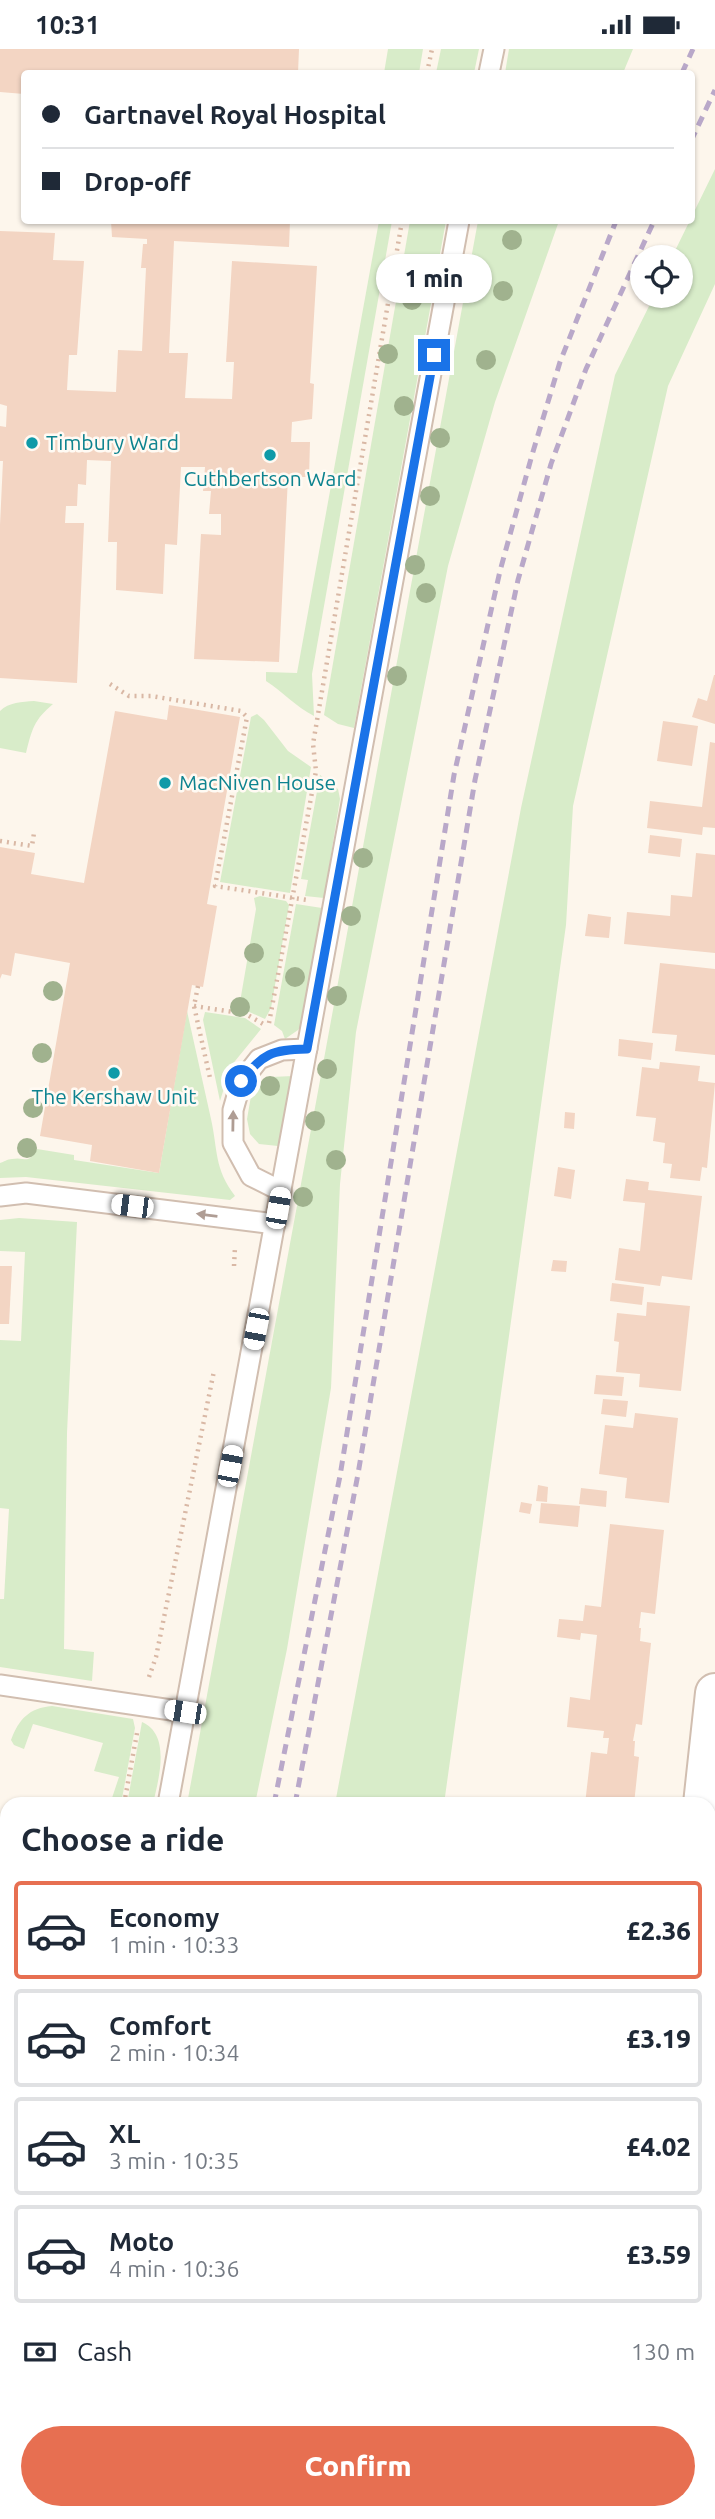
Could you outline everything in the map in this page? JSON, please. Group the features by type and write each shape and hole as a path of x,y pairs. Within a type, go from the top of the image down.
{"street":[{"path":"705,1797 715,1693"}],"lane":[{"path":"490,70 494,49"},
{"path":"169,1797 458,224"},
{"path":"281,1191 251,1176 233,1143 233,1110 241,1081 259,1059 282,1050 307,1049"},
{"path":"0,1196 26,1193 275,1224"},
{"path":"6,1686 185,1712"}],"path":[{"path":"428,70 432,49"},
{"path":"261,1036 268,1027 274,1010 316,771 313,744 401,224"},
{"path":"110,684 129,696 151,696 241,711 247,717 215,886 334,905"},
{"path":"0,841 32,846 34,833"},
{"path":"198,986 194,1006 211,1081"},
{"path":"194,1006 228,1011"},
{"path":"233,1274 238,1219"},
{"path":"125,1797 145,1688 156,1657 215,1365"}],"green space":[{"path":"388,49 423,49 420,70 384,70"},
{"path":"441,49 479,49 475,70 437,70"},
{"path":"509,49 633,49 624,70 506,70"},
{"path":"715,169 715,284 668,386 573,806 566,925 445,1797 336,1797 521,808 615,375 648,308 693,308 693,245 678,245 688,224 695,224 695,210"},
{"path":"378,224 391,224 312,674 314,716 266,681 266,672 297,673"},
{"path":"409,224 445,224 354,728 338,724 324,715"},
{"path":"477,224 558,224 495,402 448,566 356,1032 340,1184 331,1388 287,1649 256,1797 188,1797"},
{"path":"34,701 53,704 35,725 26,753 0,748 0,711 12,704"},
{"path":"257,714 288,751 311,767 290,893 220,882 251,717"},
{"path":"320,775 338,789 340,799 324,898 305,896 308,880 301,879"},
{"path":"260,896 286,901 289,905 271,1008 265,1019 247,1011 246,1003 240,1002 256,909 254,898"},
{"path":"296,904 322,908 303,1022 298,1030 285,1039 282,1031 274,1025"},
{"path":"187,1011 220,1168 235,1196 230,1200 26,1177 0,1178 0,1163 17,1158 28,1159 37,1149 74,1155 74,1160 159,1173"},
{"path":"205,1012 245,1018 261,1029 231,1066 220,1101 203,1020"},
{"path":"293,1076 278,1146 259,1144 250,1134 247,1119 251,1096 271,1077"},
{"path":"19,1218 77,1222 67,1433 64,1649 94,1652 92,1681 0,1667 0,1599 4,1599 9,1509 0,1508 0,1340 21,1341 25,1252 0,1251 0,1220"},
{"path":"44,1707 133,1719 135,1728 122,1797 112,1797 119,1777 94,1771 103,1743 33,1724 24,1749 14,1745 11,1740 18,1726 31,1712"},
{"path":"142,1722 151,1728 160,1748 158,1783 155,1797 128,1797"}],"building":[{"path":"0,49 299,49 298,70 21,70 21,94 0,92"},
{"path":"111,224 290,224 289,247 174,241 169,353 188,353 185,398 232,399 234,362 226,362 232,261 317,266 310,383 314,384 312,419 292,422 291,442 310,442 309,477 288,477 279,662 194,659 201,534 221,535 221,514 209,514 211,491 203,491 205,467 181,467 177,545 165,544 163,594 116,590 117,542 108,542 111,461 87,460 86,485 78,484 77,506 66,506 65,523 84,523 77,683 0,678 0,525 3,461 0,461 0,426 6,427 7,406 0,404 0,231 55,233 53,260 84,261 77,355 69,355 67,390 116,392 118,350 142,351 146,268 141,268 143,244 147,244 147,239 112,237"},
{"path":"714,675 715,724 692,717 698,698 707,701"},
{"path":"169,705 240,717 207,904 217,906 203,987 192,985 159,1173 90,1161 92,1145 40,1136 70,963 15,953 11,976 2,974 0,979 0,847 35,853 31,874 84,883 115,711 167,720"},
{"path":"663,721 698,726 692,766 657,761"},
{"path":"710,742 715,743 715,828 703,827 702,835 647,828 650,801 702,807"},
{"path":"650,835 682,839 680,857 648,853"},
{"path":"696,853 715,855 715,953 624,944 627,912 670,916 671,895 692,897"},
{"path":"588,914 611,917 609,938 585,936"},
{"path":"660,963 715,969 715,1055 675,1051 677,1035 652,1033"},
{"path":"619,1039 653,1043 651,1060 618,1056"},
{"path":"660,1062 700,1066 698,1081 715,1083 707,1168 702,1167 700,1181 670,1178 672,1164 663,1163 665,1143 653,1141 656,1118 636,1116 642,1067 659,1069"},
{"path":"565,1112 575,1113 574,1129 564,1128"},
{"path":"558,1167 575,1170 571,1199 554,1196"},
{"path":"626,1179 649,1182 648,1190 702,1196 692,1280 662,1276 660,1286 615,1280 619,1248 640,1251 645,1203 623,1201"},
{"path":"553,1260 567,1261 566,1272 551,1271"},
{"path":"0,1266 12,1266 9,1324 0,1324"},
{"path":"612,1283 644,1287 642,1305 610,1301"},
{"path":"647,1302 690,1306 681,1391 639,1387 640,1374 616,1372 619,1342 614,1341 617,1313 646,1316"},
{"path":"596,1375 624,1377 622,1396 594,1394"},
{"path":"603,1399 628,1401 626,1417 601,1414"},
{"path":"635,1413 678,1418 669,1503 625,1498 627,1478 599,1474 605,1425 633,1428"},
{"path":"538,1485 548,1487 547,1502 536,1501"},
{"path":"581,1488 607,1491 606,1507 579,1504"},
{"path":"521,1502 532,1504 530,1514 519,1512"},
{"path":"541,1503 580,1506 578,1527 539,1523"},
{"path":"610,1524 664,1530 655,1614 641,1612 639,1628 640,1641 651,1643 642,1725 636,1724 633,1741 634,1756 639,1757 635,1797 586,1797 591,1752 607,1754 609,1738 603,1738 604,1731 567,1727 570,1697 590,1700 597,1635 581,1633 580,1640 557,1637 559,1619 583,1621 585,1605 601,1607"}],"railway":[{"path":"683,70 693,49"},
{"path":"695,132 715,90"},
{"path":"275,1797 340,1476 454,775 500,571 532,455 560,362 615,224"},
{"path":"296,1797 358,1474 475,780 518,580 551,464 586,369 653,224"}],"place":[{"name":"Timbury Ward","path":"32,443"},
{"name":"Cuthbertson Ward","path":"270,455"},
{"name":"MacNiven House","path":"165,783"},
{"name":"The Kershaw Unit","path":"114,1073"}],"route":[{"path":"241,1081 259,1059 282,1050 307,1049 434,355"}]}
